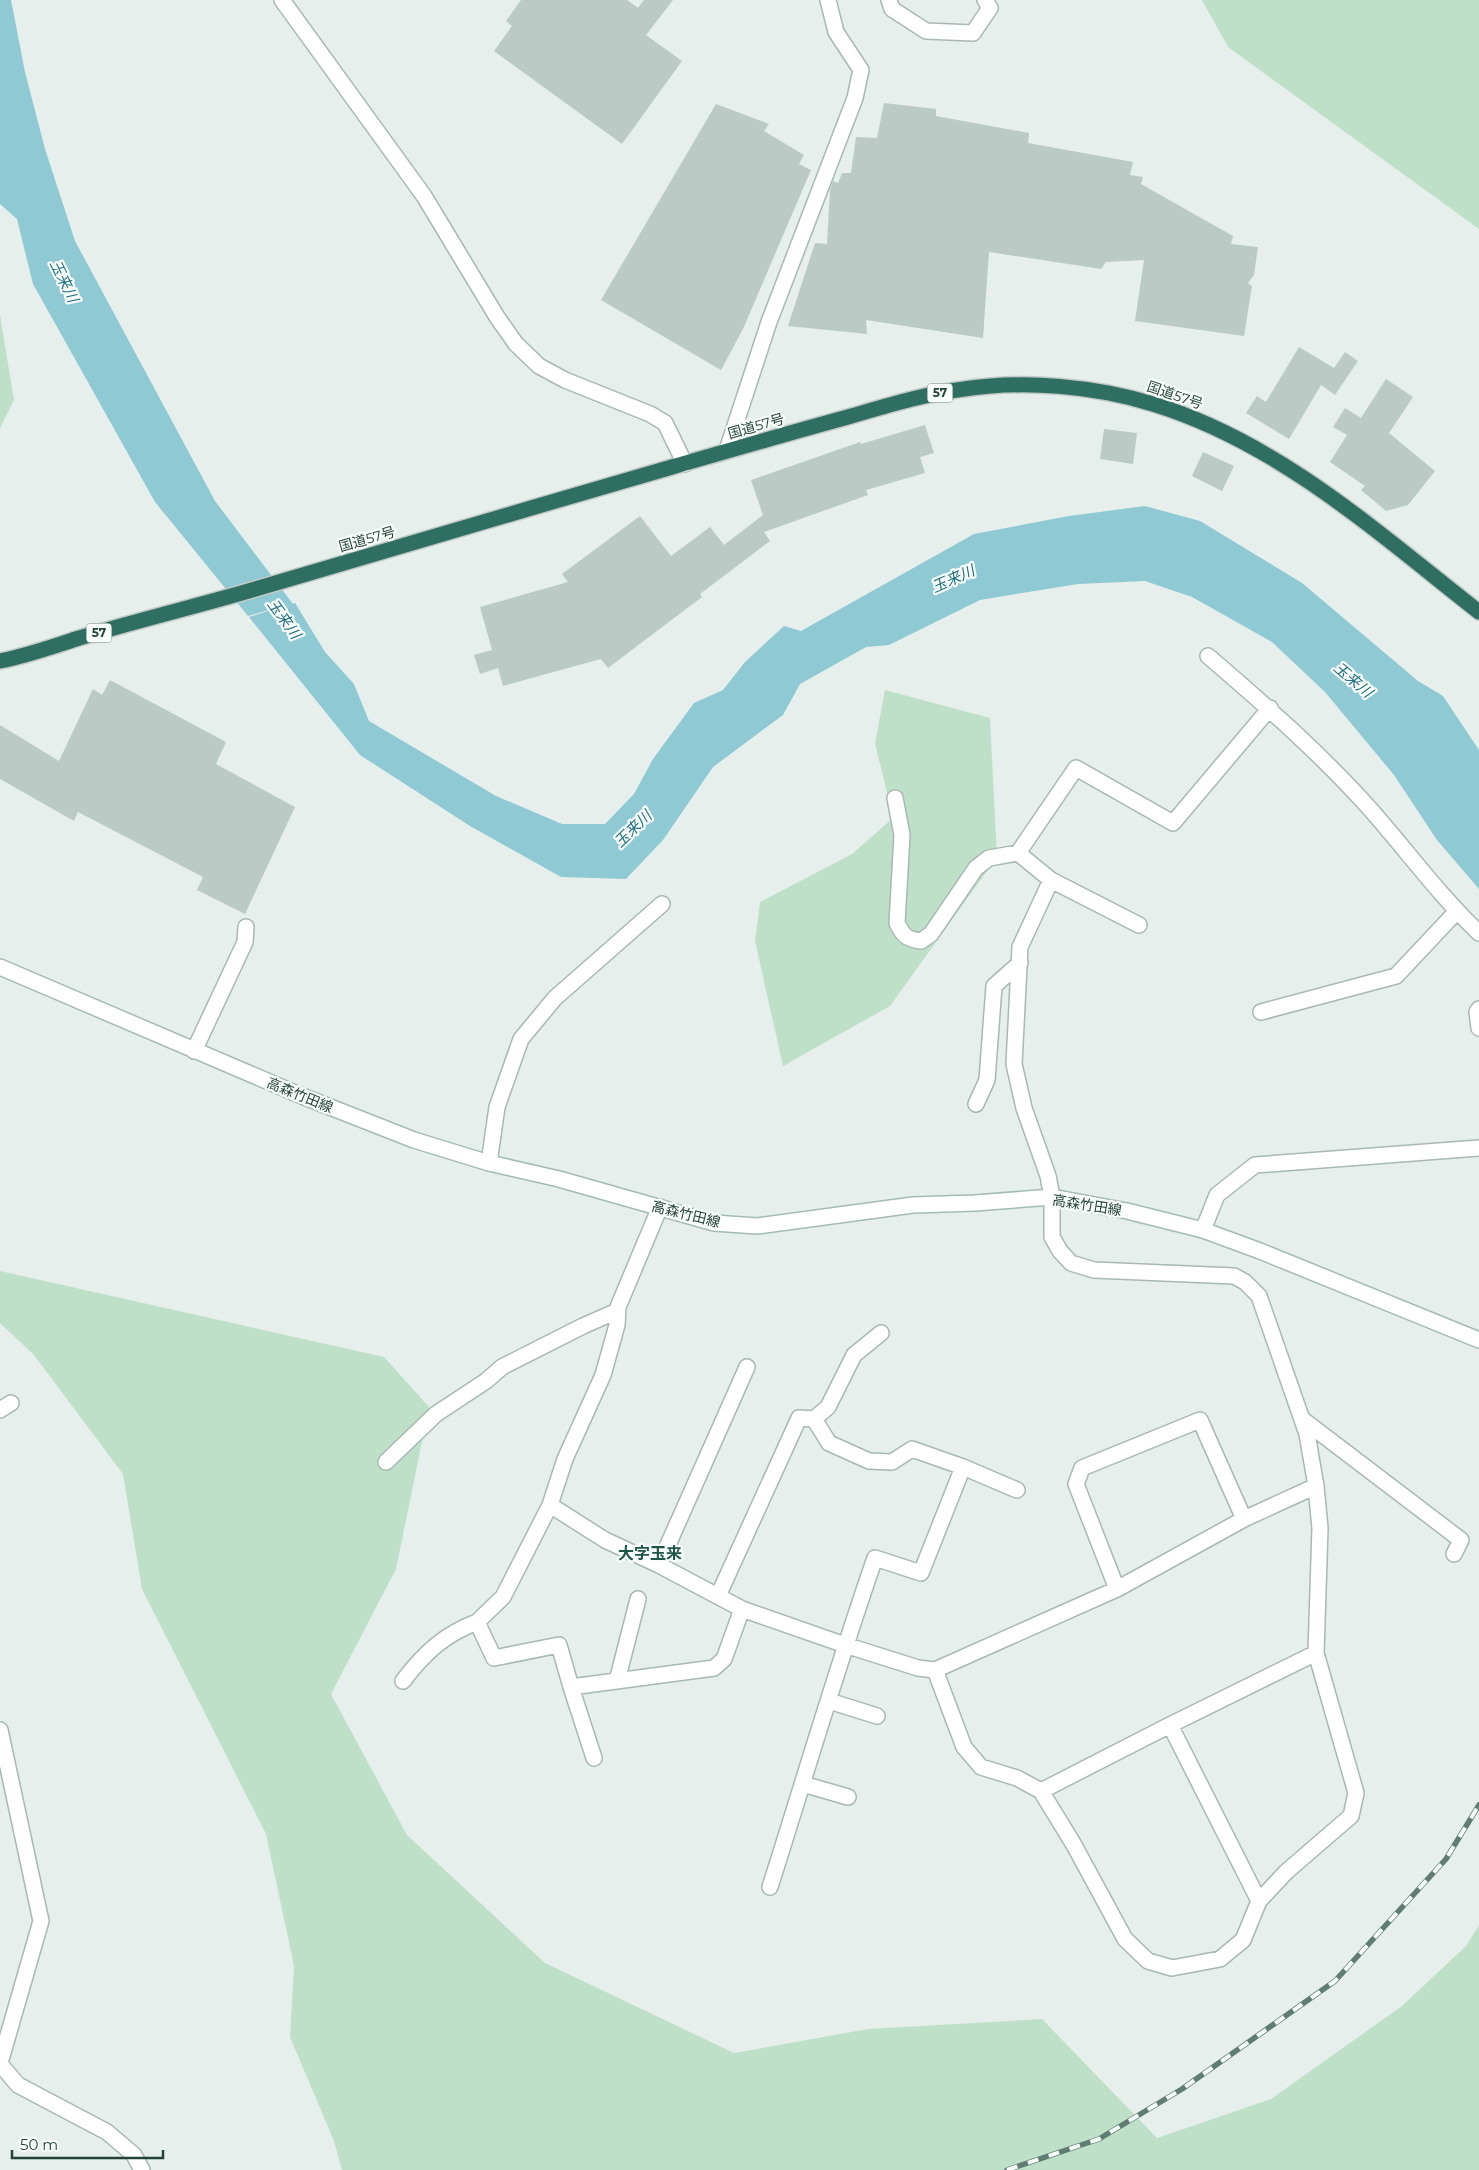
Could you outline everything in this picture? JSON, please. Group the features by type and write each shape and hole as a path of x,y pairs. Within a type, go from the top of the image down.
{"highway":[{"name":"国道57号","path":"0,661 28,656 76,639 685,464 727,450 922,396 966,388 1012,385 1105,392 1150,402 1226,431 1290,469 1350,512 1479,612"}],"street":[{"path":"282,0 424,196 516,344 539,366 565,380 650,414 665,423 685,464"},
{"path":"727,450 769,322 855,98 861,70 836,32 828,0"},
{"path":"889,0 892,9 926,31 973,33 990,8 985,0"},
{"path":"1208,656 1270,708 1370,810 1457,911 1479,933"},
{"path":"895,798 902,835 897,923 903,935 909,940 921,941 931,934 976,868 990,858 1018,853 1076,768 1173,823 1270,708"},
{"path":"1018,853 1051,880 1139,925"},
{"path":"935,1670 964,1747 981,1767 1017,1778 1041,1791 1074,1845 1125,1939 1148,1961 1172,1968 1220,1959 1243,1940 1259,1901 1286,1872 1351,1816 1356,1793 1316,1654 1320,1528 1316,1486 1307,1434 1259,1296 1245,1282 1234,1276 1094,1270 1071,1263 1060,1251 1052,1237 1052,1197 1048,1176 1024,1108 1014,1064 1020,947 1051,880"},
{"path":"489,1163 497,1107 521,1039 555,998 662,904"},
{"path":"1261,1012 1396,976 1457,911"},
{"path":"194,1052 245,942 246,927"},
{"path":"976,1104 987,1080 994,986 1020,963"},
{"name":"高森竹田線","path":"0,968 194,1052 414,1140 489,1163 558,1179 714,1223 757,1226 913,1205 975,1203 1052,1197 1126,1211 1203,1230 1260,1250 1479,1340"},
{"path":"1479,1009 1477,1012 1479,1028"},
{"path":"1203,1230 1217,1195 1254,1165 1479,1148"},
{"path":"403,1680 418,1660 435,1644 457,1630 477,1622 503,1597 550,1505 565,1459 603,1374 617,1325 617,1312 660,1207"},
{"path":"386,1462 436,1414 502,1368 583,1326 617,1312"},
{"path":"718,1596 799,1418 814,1419 828,1408 854,1355 881,1334"},
{"path":"659,1565 747,1367"},
{"path":"814,1419 829,1443 869,1461 892,1462 912,1449 964,1467 1017,1490"},
{"path":"1302,1419 1461,1540 1454,1554"},
{"path":"1118,1588 1076,1484 1082,1468 1200,1420 1244,1520"},
{"path":"770,1887 845,1645 875,1558 921,1573 964,1467"},
{"path":"550,1505 605,1540 659,1565 742,1609 845,1645 918,1668 935,1670 1118,1588 1244,1520 1316,1486"},
{"path":"616,1681 638,1599"},
{"path":"571,1687 714,1668 724,1660 742,1609"},
{"path":"477,1622 494,1658 559,1645 594,1758"},
{"path":"1041,1791 1170,1725 1316,1654"},
{"path":"829,1701 877,1716"},
{"path":"1170,1725 1259,1901"},
{"path":"0,1730 41,1921 0,2064 18,2085 107,2132 134,2155 142,2170"},
{"path":"803,1784 848,1796"}],"green space":[{"path":"1202,0 1479,0 1479,229 1228,47"},
{"path":"0,315 14,400 0,428"},
{"path":"885,690 990,718 997,857 890,1006 783,1066 755,941 760,902 852,854 893,818 875,743"},
{"path":"0,1271 384,1357 429,1407 396,1569 331,1694 407,1835 545,1963 734,2053 868,2029 1042,2019 1157,2138 1271,2099 1402,2006 1466,1946 1479,1925 1479,2170 342,2170 334,2141 290,2037 294,1966 266,1834 142,1589 123,1474 34,1355 0,1323"}],"water":[{"name":"玉来川","path":"0,0 11,0 25,72 45,149 75,241 215,501 293,604 295,603 325,652 354,684 369,721 496,796 562,824 605,824 634,794 653,759 694,703 723,690 745,662 784,626 801,631 974,534 1069,516 1145,506 1200,521 1302,583 1418,681 1443,696 1479,750 1479,889 1437,840 1394,775 1325,692 1272,642 1192,597 1145,581 1078,584 980,600 889,645 866,647 800,684 783,715 713,767 663,840 626,879 561,877 470,826 360,755 249,617 283,606 248,616 155,502 33,284 17,219 0,204"}],"building":[{"path":"521,0 627,0 638,8 644,0 673,0 646,35 682,61 622,144 494,51 512,26 506,21"},
{"path":"884,103 936,109 936,116 1029,133 1028,143 1133,162 1130,175 1143,177 1141,184 1233,236 1231,244 1258,247 1254,275 1248,283 1252,286 1244,336 1135,321 1144,260 1106,262 1101,269 989,252 983,338 866,320 867,334 788,326 815,243 827,244 830,190 833,181 838,183 842,173 851,173 856,137 877,138"},
{"path":"716,104 769,124 764,131 804,155 799,164 811,170 743,329 721,370 601,300"},
{"path":"1299,347 1334,368 1345,352 1358,361 1335,395 1321,385 1289,439 1246,413 1257,396 1266,402"},
{"path":"1386,379 1413,397 1389,433 1435,471 1408,505 1386,511 1361,490 1365,486 1330,462 1347,435 1333,427 1345,408 1361,418"},
{"path":"925,425 934,453 920,457 925,473 866,490 868,495 764,532 770,541 700,594 702,597 608,668 601,659 503,686 498,668 480,674 474,655 492,650 480,607 568,582 562,574 640,516 671,556 710,527 724,545 763,515 751,480 860,442 861,444"},
{"path":"1104,429 1137,433 1133,464 1100,459"},
{"path":"1203,452 1234,466 1222,491 1192,476"},
{"path":"110,680 226,742 216,764 295,807 245,914 197,890 203,877 78,812 74,821 0,779 0,725 59,761 93,689 102,695"}],"railway":[{"path":"1007,2170 1099,2139 1182,2089 1335,1981 1446,1859 1479,1805"}],"district":[{"name":"大字玉来","path":"650,1553"}]}
